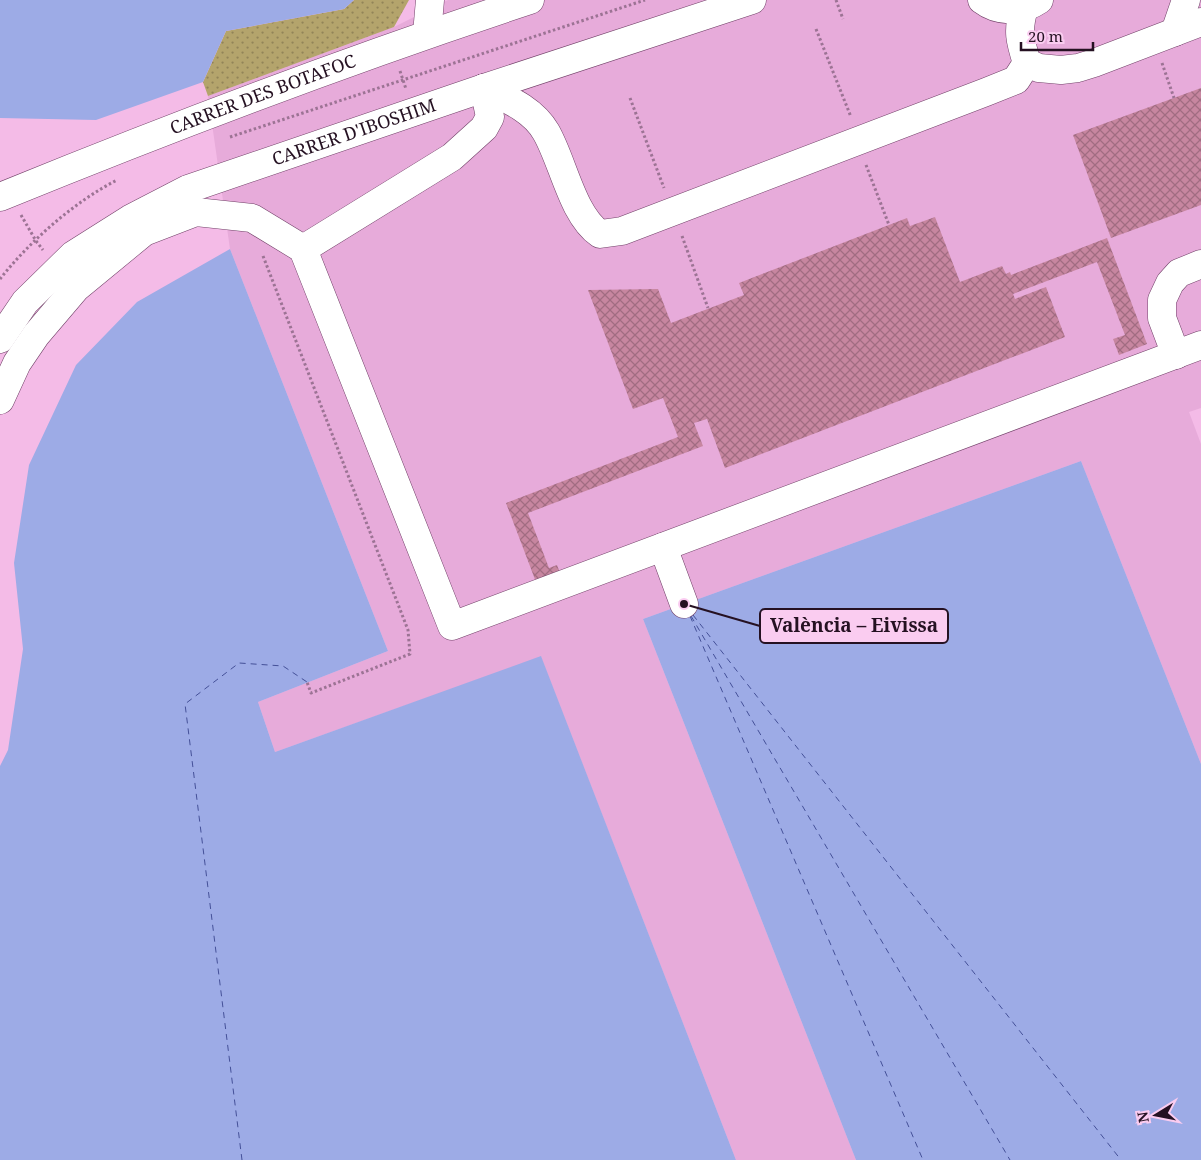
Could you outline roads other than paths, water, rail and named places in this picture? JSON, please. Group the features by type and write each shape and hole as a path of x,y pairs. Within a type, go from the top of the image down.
{"street":[{"path":"427,34 430,0"},
{"name":"CARRER DES BOTAFOC","path":"4,195 136,141 427,34 530,0"},
{"name":"CARRER D'IBOSHIM","path":"0,339 25,302 73,255 130,219 188,189 484,88 752,0"},
{"path":"982,0 996,8 1010,10 1031,4"},
{"path":"1164,36 1186,0"},
{"path":"1027,64 1021,43 1019,24 1031,4"},
{"path":"1027,64 1039,68 1061,70 1078,68 1094,64 1201,22"},
{"path":"484,88 526,109 546,131 582,214 591,228 600,234 622,231 986,92 1016,80 1027,64"},
{"path":"303,249 452,157 484,128 490,118 484,88"},
{"path":"0,400 17,363 36,335 76,288 144,232 196,212 252,218 303,249 452,626 1193,353 1162,318 1162,300 1170,283 1179,273 1201,264"},
{"path":"663,547 684,604"}],"water":[{"path":"0,0 354,0 344,9 226,31 203,82 96,120 0,118"},
{"path":"230,249 388,651 258,702 275,752 541,656 736,1160 0,1160 0,766 8,750 23,649 14,563 29,465 76,365 137,302"},
{"path":"1081,461 1201,764 1201,1160 856,1160 643,619"}],"place":[{"name":"València – Eivissa","path":"684,604"}]}
